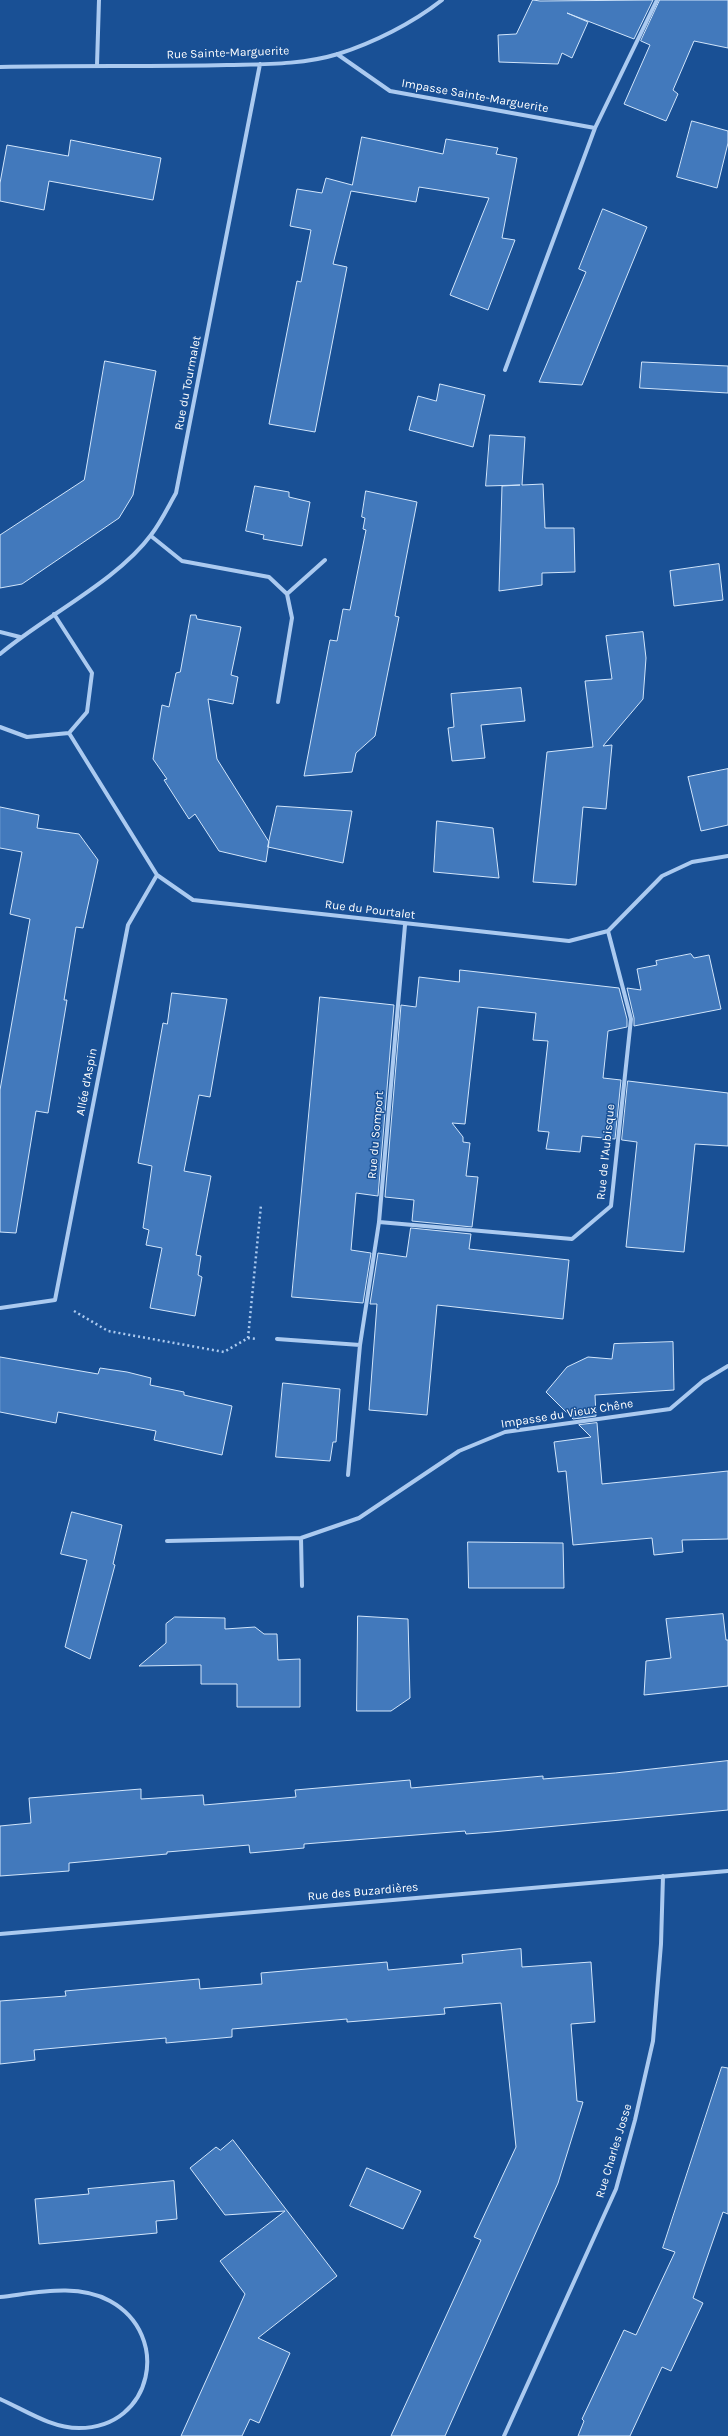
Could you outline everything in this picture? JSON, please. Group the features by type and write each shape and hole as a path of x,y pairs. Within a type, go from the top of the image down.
{"street":[{"path":"97,65 99,0"},
{"name":"Rue Sainte-Marguerite","path":"0,67 260,64 302,61 338,54 420,18 442,0"},
{"path":"505,370 595,128 657,0"},
{"name":"Impasse Sainte-Marguerite","path":"338,54 390,91 595,128"},
{"name":"Rue du Tourmalet","path":"0,654 20,637 117,570 151,536 176,493 260,64"},
{"path":"151,536 182,561 269,577 287,594 292,618 278,702"},
{"path":"287,594 325,560"},
{"path":"0,727 27,737 69,733 87,712 92,673 54,614"},
{"path":"0,632 20,637"},
{"name":"Rue du Pourtalet","path":"69,733 157,875 193,900 405,925 569,942 608,932"},
{"path":"608,932 662,876 692,862 728,856"},
{"name":"Allée d'Aspin","path":"55,1300 128,925 157,875"},
{"name":"Rue du Somport","path":"348,1475 360,1345 379,1222 405,925"},
{"name":"Rue de l'Aubisque","path":"379,1222 572,1239 611,1206 631,1020 608,932"},
{"path":"0,1308 55,1300"},
{"path":"276,1339 360,1345"},
{"name":"Impasse du Vieux Chêne","path":"167,1541 301,1538 359,1518 459,1451 505,1432 670,1409 704,1381 728,1366"},
{"path":"301,1538 302,1586"},
{"name":"Rue des Buzardières","path":"0,1934 728,1871"},
{"name":"Rue Charles Josse","path":"504,2436 616,2189 635,2120 653,2041 661,1944 663,1876"},
{"path":"0,2297 64,2290 88,2294 110,2301 131,2316 143,2336 147,2363 143,2390 126,2413 103,2425 79,2428 58,2425 0,2399"}],"path":[{"path":"248,1338 261,1205"},
{"path":"55,1300 108,1330 224,1352 248,1338 276,1339"}],"building":[{"path":"533,0 653,0 634,39 567,13 588,22 572,58 562,53 558,64 499,62 498,35 516,34"},
{"path":"660,0 728,0 728,48 694,41 673,90 678,94 666,121 624,104 650,45 641,41"},
{"path":"692,121 728,131 728,143 717,188 677,177"},
{"path":"362,137 443,154 446,139 498,148 496,154 517,158 502,238 515,240 488,310 450,295 489,198 419,187 416,202 351,191 333,264 347,267 315,432 269,424 297,281 301,282 311,230 290,226 297,189 322,193 326,178 352,185"},
{"path":"71,140 161,158 153,200 49,181 44,210 0,201 0,183 7,145 68,156"},
{"path":"603,209 647,227 582,385 539,382 586,272 579,269"},
{"path":"105,361 156,371 133,495 119,518 22,584 0,588 0,535 84,480"},
{"path":"642,362 728,366 728,393 640,388"},
{"path":"440,384 485,395 473,447 409,430 418,396 436,401"},
{"path":"490,435 525,437 522,485 543,484 545,528 574,528 575,572 542,573 542,585 499,591 502,486 520,485 486,486"},
{"path":"255,486 289,492 289,497 310,502 302,546 263,539 264,535 246,531"},
{"path":"366,491 417,502 395,616 399,617 375,736 356,753 352,772 304,776 330,640 337,641 343,609 350,610 366,530 363,529 365,518 362,517"},
{"path":"719,564 723,600 674,606 670,571"},
{"path":"191,615 196,615 197,619 241,627 231,675 238,677 233,704 208,699 217,759 269,842 266,862 219,851 195,814 189,819 164,780 167,779 153,759 162,705 169,707 176,673 180,672"},
{"path":"643,632 646,658 643,699 603,746 612,745 606,809 583,807 576,885 533,882 547,752 593,747 585,681 612,679 606,636"},
{"path":"521,688 525,721 481,725 485,758 452,761 448,728 454,727 451,694"},
{"path":"728,769 728,825 701,831 688,777"},
{"path":"277,806 352,811 343,863 268,847"},
{"path":"0,807 39,815 37,828 79,834 98,860 83,928 76,927 64,1000 67,1000 48,1113 36,1111 16,1233 0,1232 0,1090 30,919 10,914 22,852 0,848"},
{"path":"437,821 493,828 499,878 434,872"},
{"path":"691,954 694,958 709,955 721,1009 634,1026 634,1018 627,988 641,990 637,969 657,965 656,961"},
{"path":"460,970 619,988 627,1019 627,1027 608,1031 603,1078 621,1080 615,1139 582,1136 580,1152 546,1149 549,1132 538,1131 548,1041 533,1040 536,1013 478,1007 465,1124 452,1123 463,1137 463,1142 470,1143 466,1176 478,1177 472,1227 412,1221 414,1200 385,1197 401,1005 416,1007 419,977 459,982"},
{"path":"172,993 227,999 210,1097 199,1095 184,1171 211,1176 196,1255 201,1256 198,1275 202,1277 195,1316 150,1308 162,1248 146,1245 149,1230 143,1228 152,1166 138,1163 163,1023 167,1024"},
{"path":"320,997 394,1005 378,1196 356,1193 351,1250 371,1253 363,1303 292,1297"},
{"path":"628,1081 728,1093 728,1146 695,1144 684,1252 626,1247 637,1142 622,1140"},
{"path":"411,1228 471,1234 469,1249 569,1260 563,1319 437,1305 427,1415 369,1410 377,1304 370,1304 378,1253 406,1257"},
{"path":"673,1342 674,1390 595,1395 596,1416 573,1419 546,1392 567,1367 588,1357 612,1359 614,1344"},
{"path":"0,1357 98,1374 100,1368 127,1372 151,1378 150,1385 184,1392 184,1395 232,1406 222,1455 154,1440 156,1431 58,1412 56,1423 0,1412"},
{"path":"283,1383 340,1389 336,1442 333,1442 330,1461 276,1457"},
{"path":"597,1423 602,1484 728,1471 728,1539 682,1540 683,1552 654,1555 652,1538 573,1545 566,1471 558,1472 554,1442 591,1437 579,1425"},
{"path":"72,1512 122,1525 113,1564 115,1565 90,1659 65,1647 87,1560 61,1554"},
{"path":"468,1542 563,1543 564,1588 469,1588"},
{"path":"723,1614 726,1640 728,1640 728,1686 644,1695 646,1661 671,1658 666,1619"},
{"path":"358,1616 408,1619 410,1698 391,1711 357,1711"},
{"path":"175,1617 225,1618 225,1629 255,1627 264,1634 277,1634 278,1660 300,1659 300,1707 237,1707 237,1684 201,1684 201,1665 139,1666 166,1643 166,1624"},
{"path":"728,1761 728,1810 492,1832 466,1834 465,1831 304,1844 304,1848 250,1853 249,1845 167,1852 167,1854 69,1863 69,1871 0,1876 0,1826 31,1823 29,1798 141,1789 141,1799 203,1795 204,1805 296,1797 295,1790 410,1780 411,1788 543,1776 543,1779 615,1773"},
{"path":"521,1949 522,1967 591,1962 595,2022 571,2024 577,2101 583,2102 558,2183 445,2436 391,2436 481,2240 474,2237 516,2147 501,2003 444,2008 445,2014 347,2022 347,2019 232,2029 232,2037 166,2043 166,2038 34,2050 35,2060 0,2064 0,2001 66,1996 65,1991 199,1979 200,1989 262,1984 261,1973 387,1962 388,1970 463,1963 462,1955"},
{"path":"722,2067 728,2068 728,2214 723,2212 693,2298 703,2303 671,2371 662,2367 630,2436 578,2436 584,2421 582,2419 624,2330 636,2335 675,2252 663,2248"},
{"path":"233,2140 337,2276 258,2338 290,2353 259,2423 250,2419 242,2436 181,2436 245,2294 220,2261 285,2211 225,2215 190,2168 216,2147 220,2150"},
{"path":"367,2168 421,2191 403,2229 350,2206"},
{"path":"174,2181 177,2219 156,2221 157,2233 39,2244 35,2199 89,2194 88,2189"}]}
